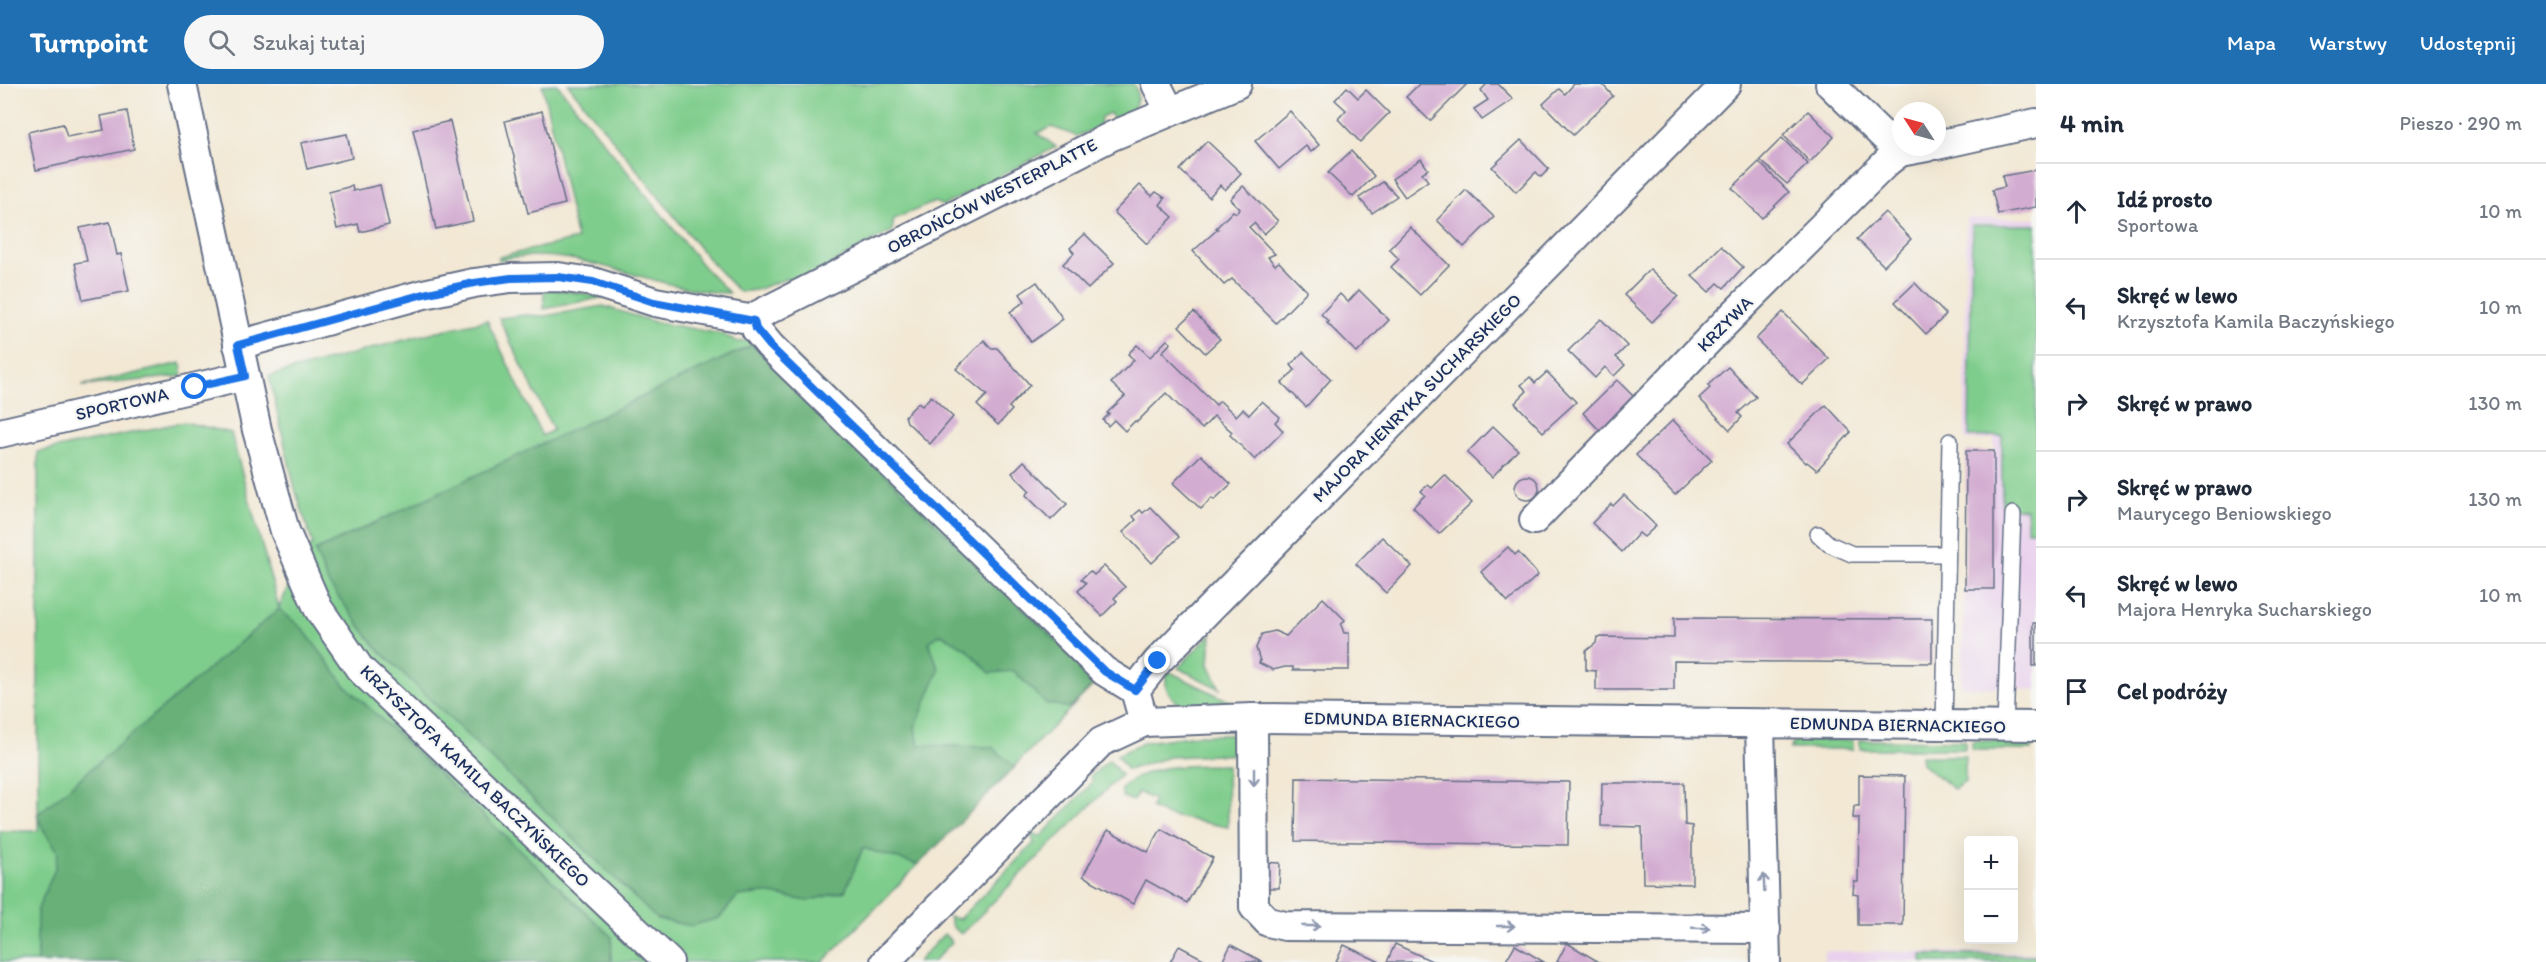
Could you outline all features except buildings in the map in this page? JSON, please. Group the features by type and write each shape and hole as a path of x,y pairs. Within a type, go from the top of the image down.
{"street":[{"name":"KRZYSZTOFA KAMILA BACZYŃSKIEGO","path":"182,84 257,429 285,531 318,608 360,669 669,962"},
{"path":"1156,84 1170,111"},
{"name":"OBROŃCÓW WESTERPLATTE","path":"754,321 758,315 1112,136 1237,84"},
{"name":"MAJORA HENRYKA SUCHARSKIEGO","path":"1135,690 1158,661 1726,84"},
{"path":"1830,84 1892,144"},
{"path":"1946,143 2036,123"},
{"name":"KRZYWA","path":"1534,520 1726,322 1896,156"},
{"path":"238,345 424,294 511,278 558,277 593,282 654,302 754,321 756,329 770,346 1104,671 1135,690 1144,722"},
{"name":"SPORTOWA","path":"0,433 245,376"},
{"path":"1253,718 1254,907 1268,922 1285,926 1766,929"},
{"name":"EDMUNDA BIERNACKIEGO","path":"885,962 1101,742 1144,722 1253,718 2036,726"},
{"path":"1760,724 1766,962"}],"lane":[{"path":"1944,726 1950,441"},
{"path":"2005,726 2013,514"},
{"path":"1818,534 1829,544 1852,554 1947,554"}],"shaded area":[{"path":"1966,218 2036,219 2036,690 1961,686 1965,589 1994,589 1994,439 1965,440"},
{"path":"1824,951 2036,953 2036,962 1824,962"}],"green space":[{"path":"557,84 703,266 729,293 671,284 586,262 557,257 528,256 499,260 499,257 577,239 542,85"},
{"path":"568,84 1134,84 1137,95 1132,113 1114,120 1110,113 1101,117 1099,128 1076,136 1052,127 1037,133 1056,147 943,206 935,202 894,219 892,231 791,286 788,278 756,290 739,292 711,262"},
{"path":"1972,225 2036,225 2036,530 2027,530 2027,509 2002,507 2002,436 1969,437"},
{"path":"547,288 605,297 544,309 544,291"},
{"path":"603,306 655,322 722,334 738,342 773,335 1112,666 823,962 0,962 0,831 38,831 38,452 184,422 231,433 279,608 304,550 313,545 295,489 269,376 487,320 542,436 553,430 499,318 525,315 544,316"},
{"path":"752,345 1097,681 1070,708 1045,703 1014,671 990,673 967,649 941,634 929,642 939,670 915,728 919,745 992,747 1015,767 918,865 863,848 845,891 807,901 765,893 738,896 719,918 691,926 657,919 376,647 328,583 315,551"},
{"path":"181,363 183,376 82,386 85,385"},
{"path":"279,609 303,629 345,685 612,937 611,962 37,962 37,911 55,869 58,852 37,815"},
{"path":"1211,634 1209,664 1220,689 1178,668"},
{"path":"1168,671 1241,707 1181,705 1167,690"},
{"path":"1197,735 1240,735 1243,754 1169,757 1127,770 1117,755 1145,742"},
{"path":"1803,740 1853,740 1853,749 1790,749 1793,743"},
{"path":"1860,740 1965,741 1965,749 1860,749"},
{"path":"1972,741 2032,741 2032,750 1972,750"},
{"path":"1921,756 1965,756 1965,782 1954,789 1922,764"},
{"path":"1109,760 1121,775 961,934 952,926 949,917 959,919 1034,843 1031,834 1041,836 1093,782 1091,776"},
{"path":"1227,765 1228,827 1166,815 1151,808 1154,800 1138,792 1133,801 1123,797 1121,789 1132,780 1157,770 1185,766"},
{"path":"944,934 952,942 933,962 917,962"},
{"path":"1922,955 2036,955 2036,962 1922,962"}],"route":[{"path":"195,387 245,376 238,345 424,294 511,278 558,277 593,282 654,302 729,314 754,321 756,329 770,346 1104,671 1135,690 1158,661"}]}
